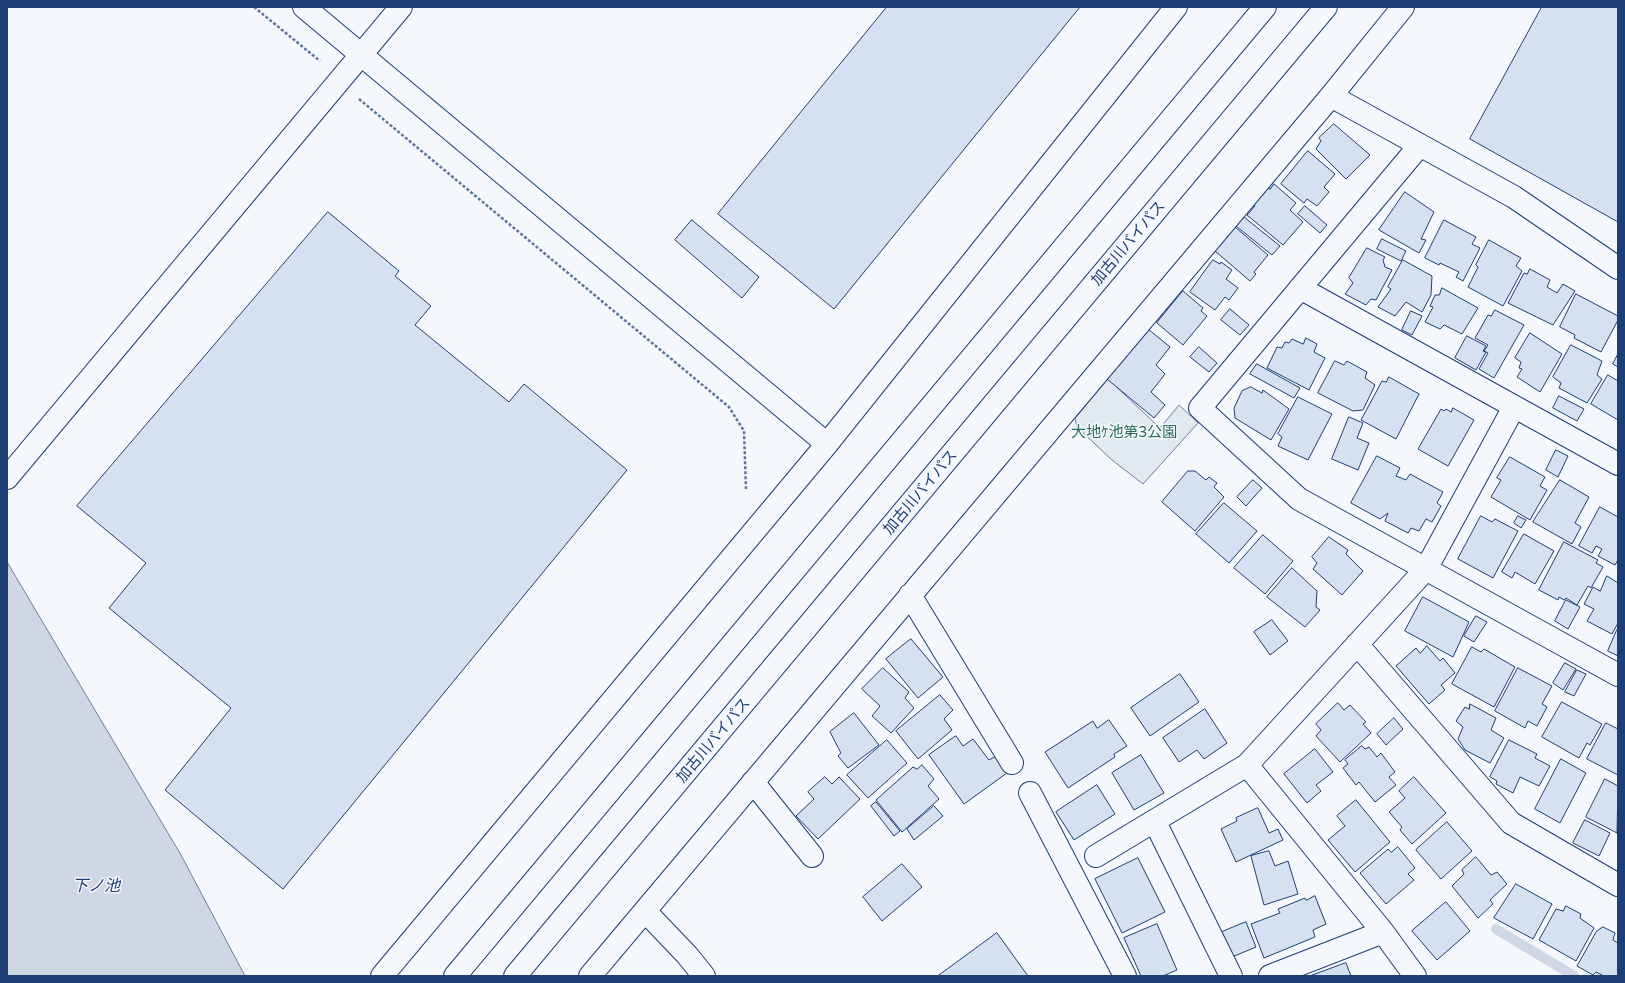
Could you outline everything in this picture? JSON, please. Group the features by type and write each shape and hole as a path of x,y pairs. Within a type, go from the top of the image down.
{"main road":[{"path":"304,7 827,444"},
{"path":"7,478 401,7"},
{"path":"382,976 827,444 1176,7"},
{"path":"455,976 1265,7"},
{"name":"加古川バイパス","path":"515,976 1326,7"},
{"path":"590,976 1331,96 1403,7"},
{"path":"1331,96 1514,196 1618,268"},
{"path":"1420,145 1200,408 1298,499 1618,676"},
{"path":"1300,288 1618,464"},
{"path":"1096,856 1155,822 1247,765 1426,569 1514,407"},
{"path":"910,595 1012,763"},
{"path":"1357,644 1512,823 1618,885"},
{"path":"1247,765 1383,932 1415,976"},
{"path":"753,782 812,856"},
{"path":"1030,793 1125,976"},
{"path":"1155,822 1231,976"},
{"path":"645,911 687,955 704,976"},
{"path":"1270,976 1383,932"}],"path":[{"path":"254,7 316,58 366,106 729,407 744,431 746,489"}],"green space":[{"name":"大地ｹ池第3公園","path":"1108,379 1160,428 1179,405 1198,423 1143,484 1112,460 1077,427 1075,419"}],"water":[{"name":"下ノ池","path":"7,562 181,855 245,976 7,976"}],"building":[{"path":"887,7 1080,7 834,309 718,214"},
{"path":"1542,7 1618,7 1618,222 1470,139"},
{"path":"1334,124 1370,155 1346,179 1316,149 1321,141 1319,138"},
{"path":"1308,151 1335,174 1324,187 1329,192 1317,206 1307,199 1304,203 1281,184"},
{"path":"1274,184 1296,203 1290,210 1303,222 1283,245 1247,215 1255,206 1253,204 1268,187 1270,189"},
{"path":"1405,192 1434,212 1421,239 1426,240 1419,253 1379,230"},
{"path":"1305,206 1327,225 1320,233 1298,214"},
{"path":"328,212 399,271 395,276 431,306 415,325 509,402 524,384 627,470 283,889 165,790 231,708 109,608 146,563 77,506"},
{"path":"1244,217 1280,246 1272,255 1236,226"},
{"path":"692,220 759,277 742,298 675,240"},
{"path":"1444,220 1476,237 1472,244 1480,248 1463,281 1456,277 1459,272 1425,258"},
{"path":"1235,227 1268,255 1254,272 1256,274 1250,281 1215,251"},
{"path":"1382,239 1406,251 1401,261 1377,249"},
{"path":"1489,240 1521,258 1516,266 1522,271 1503,306 1468,287 1478,267 1476,265"},
{"path":"1367,248 1385,257 1383,260 1385,267 1392,270 1376,300 1371,299 1366,305 1345,294 1353,283 1349,278"},
{"path":"1213,260 1220,264 1221,262 1232,270 1226,279 1238,288 1229,300 1225,297 1215,310 1190,292"},
{"path":"1403,260 1432,276 1431,295 1422,312 1406,302 1395,316 1378,307 1391,289 1388,287"},
{"path":"1530,269 1550,280 1547,287 1557,293 1563,284 1575,291 1553,325 1508,303 1524,273 1527,274"},
{"path":"1442,288 1478,308 1462,334 1444,325 1440,329 1425,322 1433,307 1430,306 1435,295 1439,295"},
{"path":"1183,291 1203,308 1201,311 1207,316 1183,345 1157,323"},
{"path":"1576,294 1618,316 1618,320 1601,352 1574,338 1575,335 1560,327"},
{"path":"1230,309 1249,325 1240,335 1221,320"},
{"path":"1495,310 1524,325 1494,378 1479,369 1488,353 1484,351 1488,345 1475,338 1488,315 1491,316"},
{"path":"1411,311 1422,316 1412,335 1402,330"},
{"path":"1148,329 1170,347 1156,365 1165,374 1151,392 1165,405 1154,418 1107,379"},
{"path":"1530,333 1562,354 1540,392 1517,377 1522,369 1519,368 1521,362 1515,358"},
{"path":"1467,336 1486,346 1483,351 1486,352 1476,370 1455,358"},
{"path":"1306,338 1317,344 1314,352 1325,358 1309,390 1267,368 1277,347 1282,348 1285,342 1289,343 1292,339 1303,344"},
{"path":"1571,345 1602,361 1597,375 1602,379 1587,403 1559,388 1561,383 1553,377"},
{"path":"1199,347 1217,363 1209,372 1190,357"},
{"path":"1618,354 1618,367 1613,364"},
{"path":"1335,361 1344,365 1347,361 1367,372 1365,378 1375,385 1363,410 1353,411 1318,393"},
{"path":"1257,364 1300,388 1294,398 1250,374"},
{"path":"1608,375 1618,381 1618,420 1591,404"},
{"path":"1389,377 1419,394 1396,439 1361,420 1382,381 1386,382"},
{"path":"1251,387 1262,393 1263,390 1289,409 1271,440 1235,418 1234,408 1242,391"},
{"path":"1559,396 1584,409 1577,421 1553,408"},
{"path":"1298,397 1332,414 1308,460 1278,446 1282,437 1278,434"},
{"path":"1453,408 1474,420 1448,466 1418,449 1441,409 1444,411 1446,409 1451,412"},
{"path":"1349,417 1363,423 1357,438 1369,443 1358,470 1332,459"},
{"path":"1556,450 1568,456 1558,477 1546,470"},
{"path":"1377,456 1400,468 1396,476 1406,480 1410,474 1443,492 1437,503 1441,506 1432,522 1426,519 1419,531 1411,528 1408,533 1385,521 1388,513 1380,519 1351,503"},
{"path":"1510,457 1545,477 1540,486 1547,490 1530,520 1491,497 1501,480 1497,478"},
{"path":"1188,471 1195,471 1206,480 1209,477 1217,483 1214,487 1224,497 1195,531 1162,502"},
{"path":"1253,480 1262,488 1246,506 1237,497"},
{"path":"1560,480 1589,497 1575,523 1581,527 1572,544 1533,522"},
{"path":"1224,503 1257,531 1229,563 1196,534"},
{"path":"1600,507 1618,517 1618,560 1615,565 1598,556 1602,549 1596,546 1592,553 1579,546"},
{"path":"1481,516 1492,522 1495,519 1518,531 1493,578 1458,559"},
{"path":"1518,516 1526,520 1521,528 1514,523"},
{"path":"1524,534 1554,551 1535,584 1515,572 1512,578 1502,572"},
{"path":"1263,535 1293,561 1265,594 1234,568"},
{"path":"1329,537 1348,550 1346,554 1363,571 1342,595 1313,569 1317,563 1312,557"},
{"path":"1564,542 1598,560 1596,563 1603,567 1591,588 1588,586 1577,605 1566,598 1564,600 1559,597 1558,600 1539,590"},
{"path":"1292,568 1317,591 1316,607 1320,610 1305,627 1267,597"},
{"path":"1607,576 1618,583 1618,623 1612,634 1587,621 1594,609 1584,604 1593,587 1600,591"},
{"path":"1423,597 1469,622 1453,657 1405,631"},
{"path":"1566,600 1580,607 1568,629 1555,621"},
{"path":"1476,616 1487,622 1474,642 1464,636"},
{"path":"1272,620 1288,641 1270,655 1254,632"},
{"path":"1617,630 1618,631 1618,656 1608,651"},
{"path":"911,639 943,677 918,698 886,659"},
{"path":"1427,646 1440,661 1443,658 1455,673 1441,685 1445,690 1429,704 1396,666 1416,648 1420,653"},
{"path":"1472,647 1481,652 1484,649 1515,667 1494,707 1452,684"},
{"path":"1565,663 1576,669 1563,690 1553,683"},
{"path":"883,668 909,692 905,698 914,708 891,733 872,716 880,706 862,689"},
{"path":"1518,668 1552,686 1542,704 1547,707 1537,726 1528,721 1525,728 1495,711"},
{"path":"1577,670 1586,674 1574,696 1565,692"},
{"path":"1180,674 1199,702 1150,736 1131,708"},
{"path":"940,695 953,710 944,719 952,730 918,759 896,731"},
{"path":"1562,702 1602,724 1590,745 1587,743 1579,758 1542,737"},
{"path":"1338,703 1344,710 1350,705 1366,722 1363,724 1371,733 1340,762 1316,736 1321,730 1316,724"},
{"path":"1470,704 1496,718 1491,730 1504,738 1490,763 1465,750 1458,739 1463,727 1456,721 1465,707 1469,709"},
{"path":"1205,709 1227,743 1204,759 1197,750 1179,762 1163,738"},
{"path":"854,713 879,745 848,768 838,756 841,753 830,732"},
{"path":"1394,718 1403,729 1386,745 1377,734"},
{"path":"1109,720 1127,746 1114,754 1115,757 1068,788 1045,752 1093,721 1097,728"},
{"path":"1606,723 1618,729 1618,775 1587,759"},
{"path":"956,736 963,746 973,739 989,760 996,756 1007,773 964,804 929,755"},
{"path":"887,740 907,763 868,798 847,775"},
{"path":"1509,740 1537,754 1535,758 1550,766 1539,786 1520,777 1513,793 1496,784 1497,781 1490,777"},
{"path":"1362,746 1365,749 1369,747 1377,757 1381,753 1395,772 1389,777 1396,785 1375,802 1359,782 1356,785 1343,768 1348,764 1345,760"},
{"path":"1315,749 1333,772 1316,785 1321,791 1307,803 1284,774"},
{"path":"1141,755 1164,793 1134,810 1112,773"},
{"path":"1561,759 1586,773 1560,823 1535,809"},
{"path":"922,765 934,779 928,786 939,799 902,832 876,800 913,767 917,769"},
{"path":"825,777 832,784 839,777 860,799 818,839 796,816 814,799 808,792"},
{"path":"1414,777 1446,813 1412,844 1400,830 1402,827 1389,812 1405,798 1399,791"},
{"path":"1605,779 1618,786 1617,833 1586,817"},
{"path":"1097,785 1115,814 1074,840 1056,812"},
{"path":"1356,800 1390,842 1355,872 1328,840 1345,826 1337,816"},
{"path":"876,802 900,831 894,836 871,806"},
{"path":"934,806 943,816 914,840 907,829"},
{"path":"1258,808 1269,833 1278,829 1283,840 1236,862 1221,829 1237,821 1236,818"},
{"path":"1585,820 1610,833 1599,856 1573,843"},
{"path":"1447,822 1472,851 1441,879 1416,850"},
{"path":"1398,847 1415,868 1408,874 1414,880 1386,904 1360,873 1388,849 1391,852"},
{"path":"1269,851 1275,866 1288,861 1298,894 1264,905 1251,856"},
{"path":"1476,857 1491,875 1497,872 1507,884 1490,900 1493,904 1478,918 1452,886 1464,874 1462,870"},
{"path":"1138,858 1165,912 1122,933 1095,879"},
{"path":"902,864 922,887 882,921 863,897"},
{"path":"1516,884 1552,904 1533,939 1494,918"},
{"path":"1315,896 1326,924 1313,930 1315,937 1264,958 1251,924 1280,913 1278,909 1305,898 1306,900"},
{"path":"1446,902 1470,931 1437,960 1412,931"},
{"path":"1566,906 1581,914 1580,918 1594,928 1576,961 1539,940 1556,909 1563,911"},
{"path":"1246,922 1256,947 1232,957 1222,932"},
{"path":"1157,924 1177,970 1163,976 1141,976 1124,938"},
{"path":"1603,927 1615,933 1613,940 1618,943 1618,976 1604,976 1596,972 1593,975 1577,966 1596,932"},
{"path":"997,933 1028,976 938,976"},
{"path":"1346,963 1351,976 1310,976"}],"waterway":[{"path":"1496,929 1574,976"}]}
